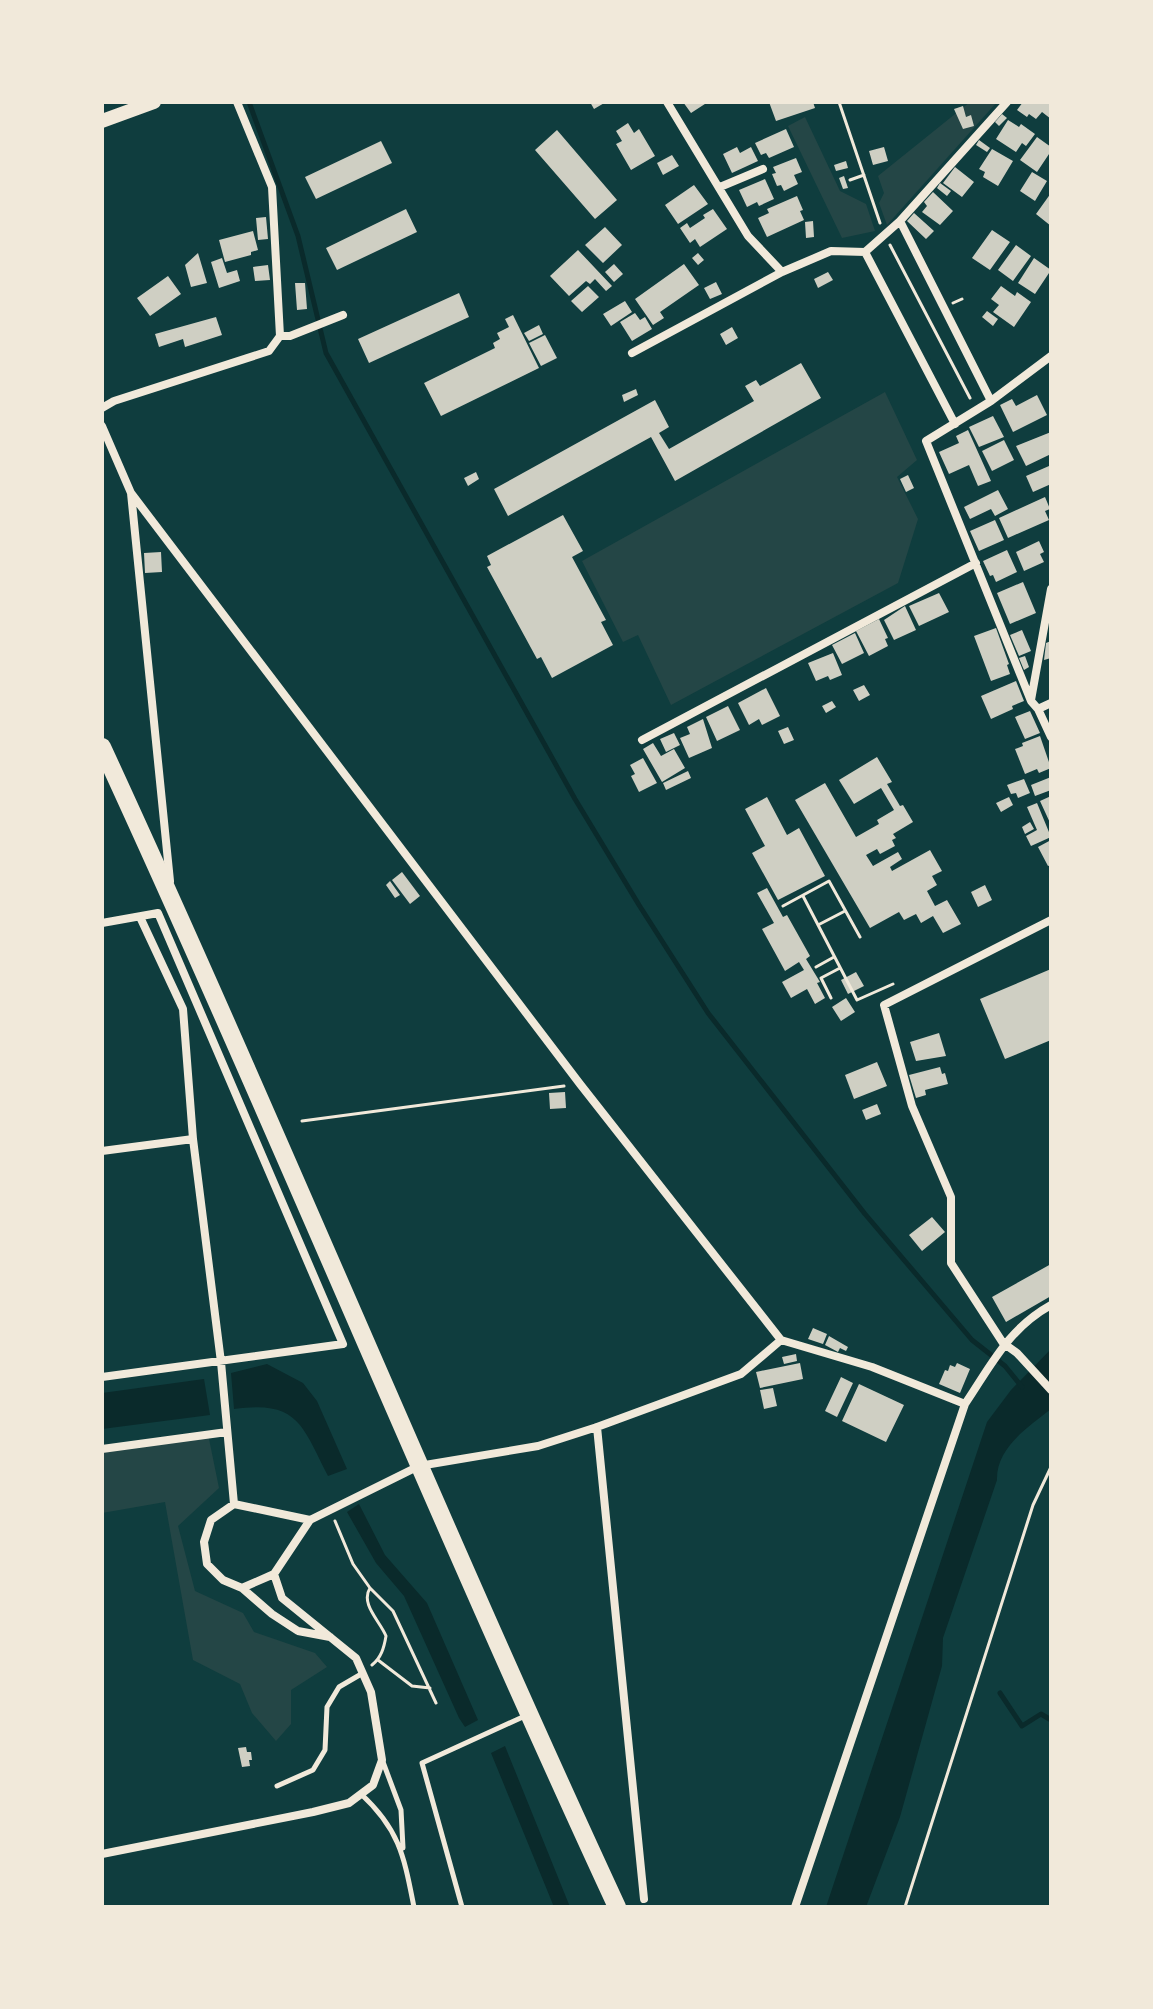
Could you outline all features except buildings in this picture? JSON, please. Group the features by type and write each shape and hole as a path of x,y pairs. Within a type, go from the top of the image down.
{"main road":[{"path":"102,747 172,898 528,1714 617,1907"}],"street":[{"path":"102,121 154,102"},
{"path":"102,408 114,401 269,351 280,336 272,187 237,102"},
{"path":"667,102 748,236 782,272"},
{"path":"632,353 782,272 831,251 865,252 900,221 1007,102"},
{"path":"720,187 763,169"},
{"path":"900,221 991,401"},
{"path":"865,252 955,424"},
{"path":"280,336 290,336 343,315"},
{"path":"1051,356 991,401 926,441 1031,701 1051,737"},
{"path":"102,426 131,493 580,1084 781,1340 872,1367 965,1404"},
{"path":"131,493 172,898"},
{"path":"642,740 976,563"},
{"path":"1031,701 1051,589"},
{"path":"1038,709 1051,703"},
{"path":"102,923 158,913 343,1344 102,1377"},
{"path":"140,917 183,1009 193,1139 221,1362 234,1504"},
{"path":"1051,920 884,1005 912,1106 951,1197 951,1263 1002,1346 1017,1353 1051,1390"},
{"path":"102,1151 193,1139"},
{"path":"795,1907 965,1404 1002,1346 1039,1311 1051,1305"},
{"path":"242,1588 274,1574 310,1520 419,1466 538,1446 597,1427 741,1374 781,1340"},
{"path":"597,1427 644,1899"},
{"path":"102,1449 227,1432"},
{"path":"310,1520 234,1504 211,1520 204,1542 207,1564 223,1580 242,1588 298,1631 330,1637"},
{"path":"102,1854 349,1803 373,1785 382,1760 371,1692 356,1658 282,1598 274,1574"}],"lane":[{"path":"277,1786 313,1770 325,1750 327,1707 339,1687 363,1673"},
{"path":"462,1907 422,1763 528,1714"},
{"path":"382,1760 401,1810 404,1853 414,1907"},
{"path":"361,1794 382,1814 404,1853"}],"path":[{"path":"839,102 884,235 976,410"},
{"path":"849,164 859,161"},
{"path":"850,180 864,175"},
{"path":"783,906 829,881 860,937"},
{"path":"803,896 857,1000 898,982 903,995"},
{"path":"818,925 845,911"},
{"path":"816,967 835,956"},
{"path":"831,998 821,978 840,968"},
{"path":"302,1121 580,1084"},
{"path":"905,1907 1033,1505 1051,1467"},
{"path":"330,1510 353,1564 370,1588 393,1611 436,1703"},
{"path":"363,1673 378,1660 386,1636 381,1623 367,1605 366,1595 370,1588"},
{"path":"378,1660 412,1686 430,1688"}],"shaded area":[{"path":"970,102 997,102 887,225 879,203 884,193 878,176"},
{"path":"805,117 840,191 866,204 875,231 842,238 788,126"},
{"path":"885,392 917,460 897,477 918,519 898,583 671,705 638,635 623,642 582,561"},
{"path":"1051,1349 1051,1409 1015,1439 998,1468 997,1480 943,1638 942,1666 900,1817 866,1907 826,1907 987,1422 1011,1390"},
{"path":"267,1364 303,1383 317,1401 347,1469 328,1476 304,1430 285,1413 272,1408 234,1409 231,1373"},
{"path":"204,1379 210,1415 102,1429 102,1393"},
{"path":"208,1434 219,1488 178,1526 195,1591 243,1613 254,1632 315,1653 327,1667 291,1690 291,1724 276,1741 252,1713 240,1684 193,1660 165,1502 102,1513 102,1449"},
{"path":"359,1504 385,1555 427,1603 478,1720 465,1727 404,1596 376,1563 347,1512"},
{"path":"505,1746 570,1907 554,1907 491,1753"}],"waterway":[{"path":"249,102 298,236 326,353 575,799 708,1013 865,1214 972,1340 1005,1366 1022,1387"},
{"path":"1000,1693 1022,1726 1041,1714 1051,1720"}]}
